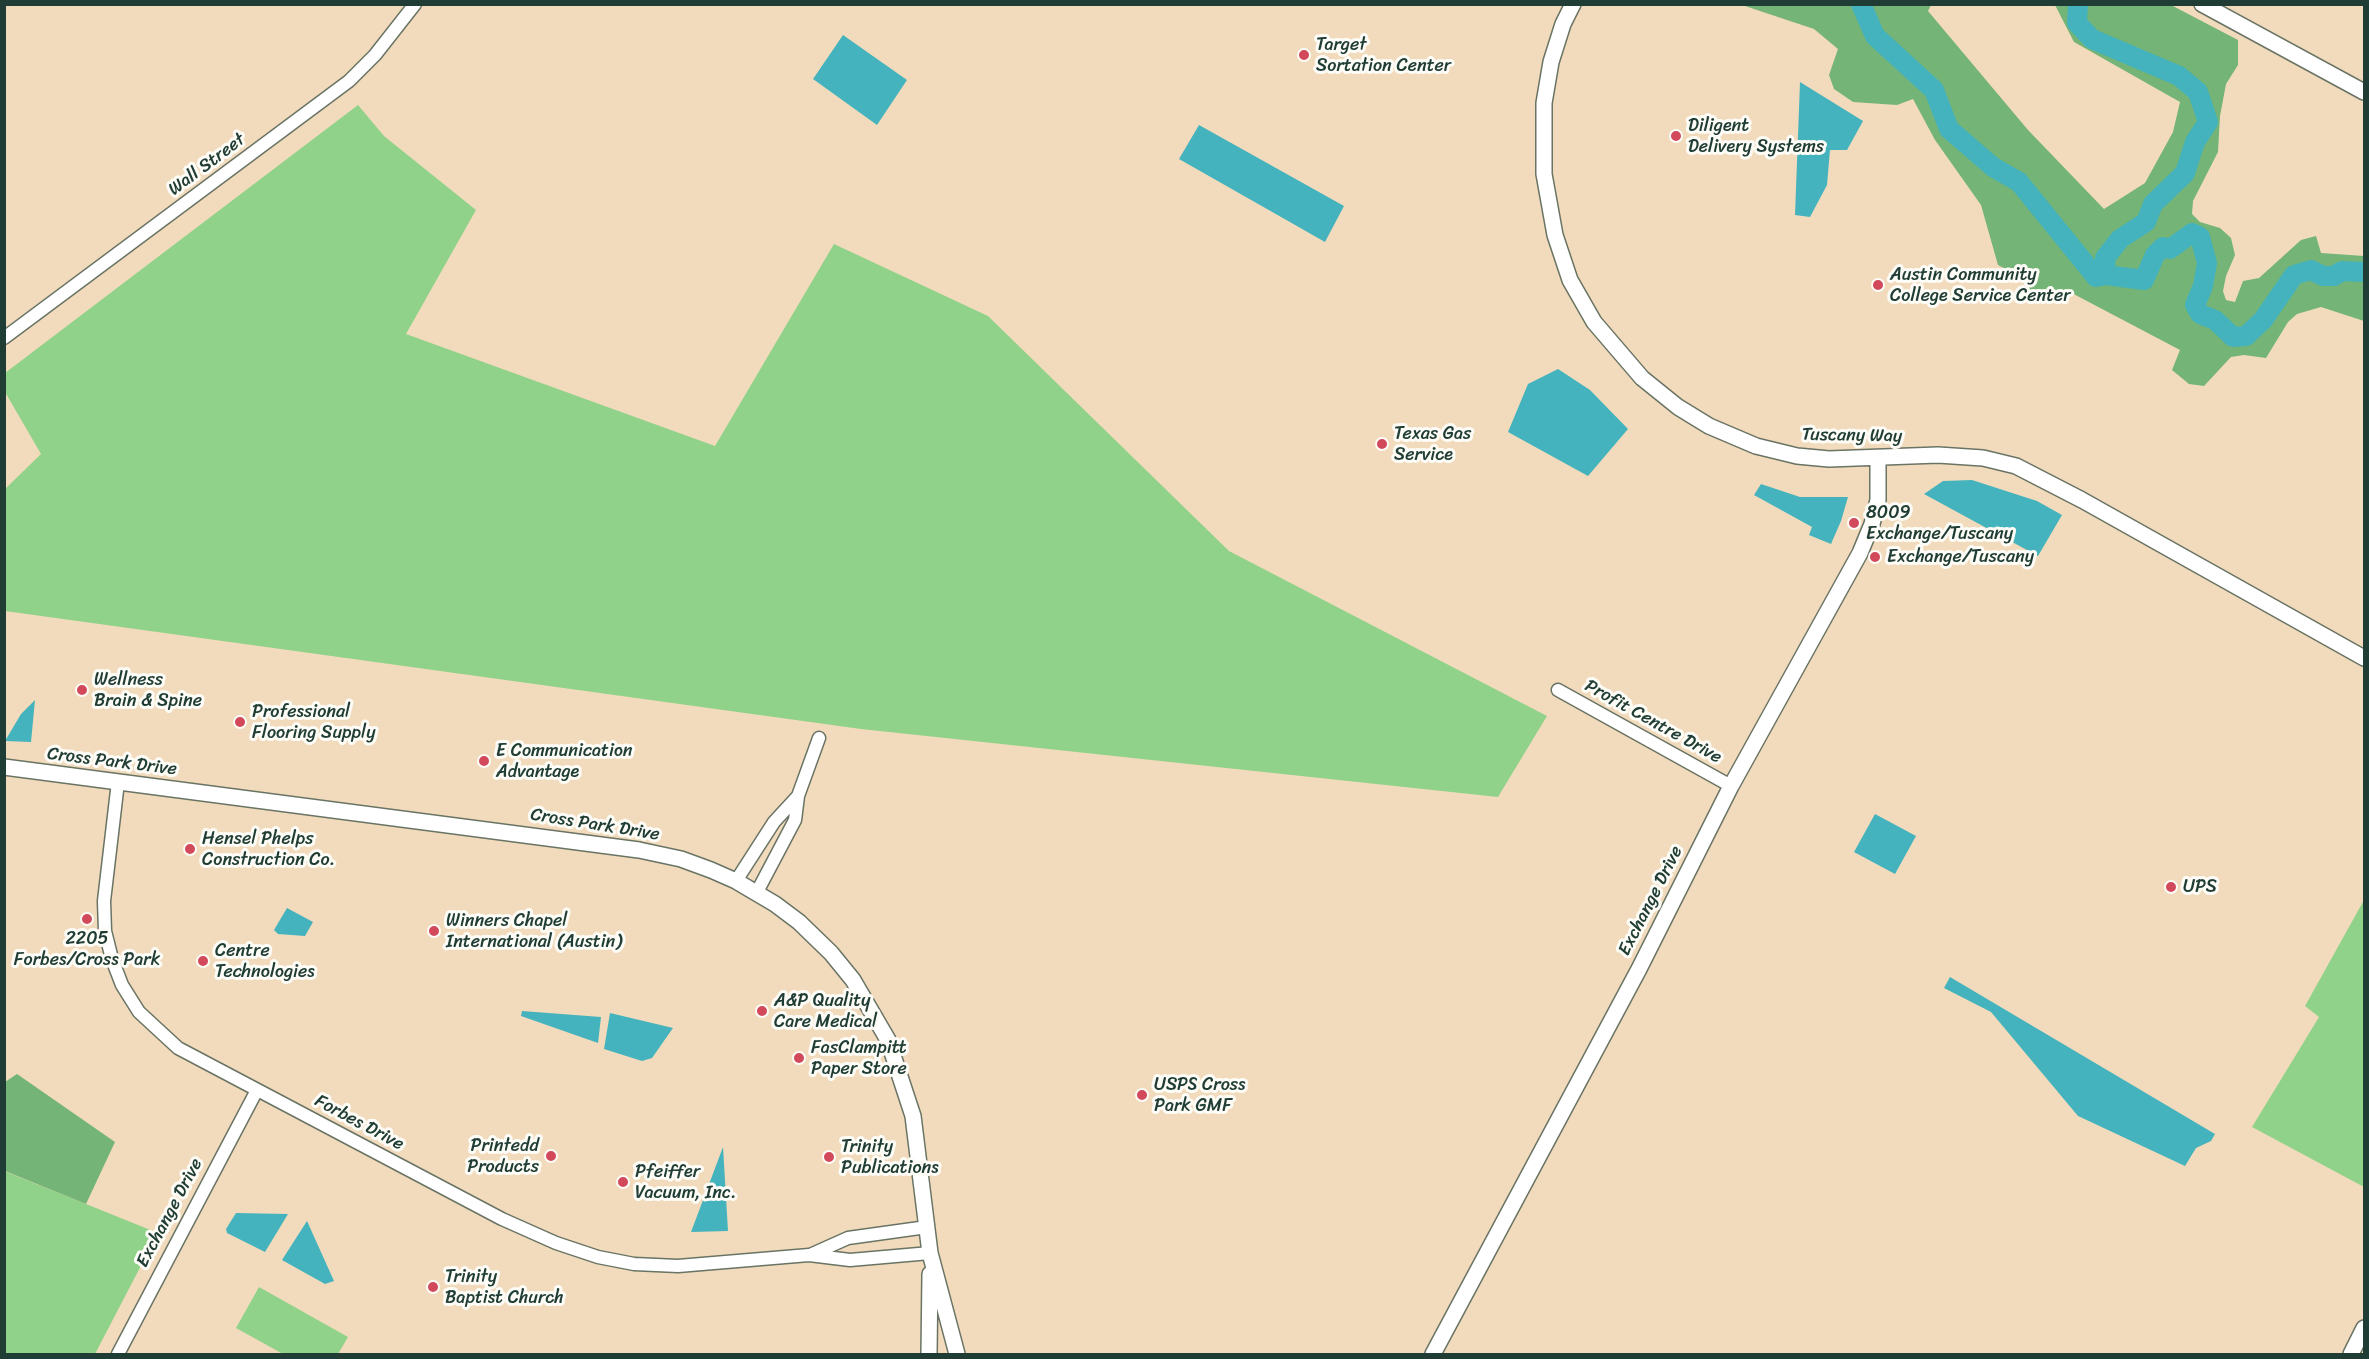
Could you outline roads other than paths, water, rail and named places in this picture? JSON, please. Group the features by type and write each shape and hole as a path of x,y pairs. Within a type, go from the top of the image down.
{"street":[{"name":"Wall Street","path":"4,338 349,81 375,55 415,4"},
{"name":"Tuscany Way","path":"1573,4 1563,24 1551,62 1544,103 1544,174 1557,244 1570,280 1594,322 1642,378 1709,426 1756,446 1797,456 1878,458 1938,455 1983,458 2016,466 2082,500 2364,658"},
{"path":"2202,4 2364,92"},
{"name":"Exchange Drive","path":"1433,1354 1639,969 1731,786 1860,554 1871,529 1878,500 1878,458"},
{"name":"Profit Centre Drive","path":"1558,690 1731,786"},
{"path":"757,892 795,820 798,796 819,738"},
{"name":"Cross Park Drive","path":"4,767 639,850 681,859 757,892 799,922 831,953 853,980 888,1041 913,1116 930,1253 929,1354"},
{"name":"Forbes Drive","path":"118,782 104,901 105,931 112,959 123,985 139,1012 178,1048 502,1219 556,1244 598,1257 634,1263 678,1266 809,1255 850,1260 930,1253"},
{"path":"736,881 774,822 798,796"},
{"name":"Exchange Drive","path":"118,1354 257,1090"},
{"name":"Forbes Drive","path":"809,1255 848,1238 927,1227"},
{"name":"Cross Park Drive","path":"930,1253 957,1354"},
{"path":"2351,1354 2364,1328"}],"water":[{"path":"843,35 907,80 877,125 813,79"},
{"path":"1800,82 1863,121 1847,150 1830,150 1827,185 1810,217 1795,215"},
{"path":"1199,125 1344,206 1325,242 1179,159"},
{"path":"1558,369 1590,390 1628,429 1588,476 1508,432 1528,384"},
{"path":"1972,480 2037,501 2062,515 2038,556 1924,494 1943,481"},
{"path":"1761,484 1800,497 1848,497 1831,544 1809,535 1812,527 1754,495"},
{"path":"35,700 31,742 5,741 21,714"},
{"path":"1875,814 1916,836 1895,874 1854,852"},
{"path":"287,908 313,922 305,936 278,934 274,930"},
{"path":"1950,977 2215,1134 2211,1141 2196,1148 2185,1166 2078,1116 1991,1012 1944,988"},
{"path":"522,1011 601,1017 598,1043 521,1016"},
{"path":"610,1013 673,1028 652,1058 642,1061 604,1049"},
{"path":"723,1147 728,1231 691,1232"},
{"path":"236,1213 288,1214 265,1252 227,1233 226,1229"},
{"path":"307,1221 334,1281 325,1284 282,1260"}],"waterway":[{"path":"1861,4 1875,36 1934,90 1949,129 1993,167 2019,182 2096,277 2106,275 2144,280 2155,255 2163,247 2170,249 2192,233 2200,237 2207,263 2203,286 2195,305 2200,314 2215,320 2233,337 2246,336 2263,320 2294,275 2311,270 2323,276 2334,276 2342,271 2364,272"},
{"path":"2078,4 2077,23 2092,39 2179,76 2198,92 2208,122 2195,142 2185,173 2153,204 2146,222 2120,239 2105,258 2106,275"}],"place":[{"name":"Target Sortation Center","path":"1304,55"},
{"name":"Diligent Delivery Systems","path":"1676,136"},
{"name":"Austin Community College Service Center","path":"1878,285"},
{"name":"Texas Gas Service","path":"1382,444"},
{"name":"8009 Exchange/Tuscany","path":"1854,523"},
{"name":"Exchange/Tuscany","path":"1875,557"},
{"name":"Wellness Brain & Spine","path":"82,690"},
{"name":"Professional Flooring Supply","path":"240,722"},
{"name":"E Communication Advantage","path":"484,761"},
{"name":"Hensel Phelps Construction Co.","path":"190,849"},
{"name":"UPS","path":"2171,887"},
{"name":"2205 Forbes/Cross Park","path":"87,919"},
{"name":"Winners Chapel International (Austin)","path":"434,931"},
{"name":"Centre Technologies","path":"203,961"},
{"name":"A&P Quality Care Medical","path":"762,1011"},
{"name":"FasClampitt Paper Store","path":"799,1058"},
{"name":"USPS Cross Park GMF","path":"1142,1095"},
{"name":"Printedd Products","path":"551,1156"},
{"name":"Trinity Publications","path":"829,1157"},
{"name":"Pfeiffer Vacuum, Inc.","path":"623,1182"},
{"name":"Trinity Baptist Church","path":"433,1287"}]}
